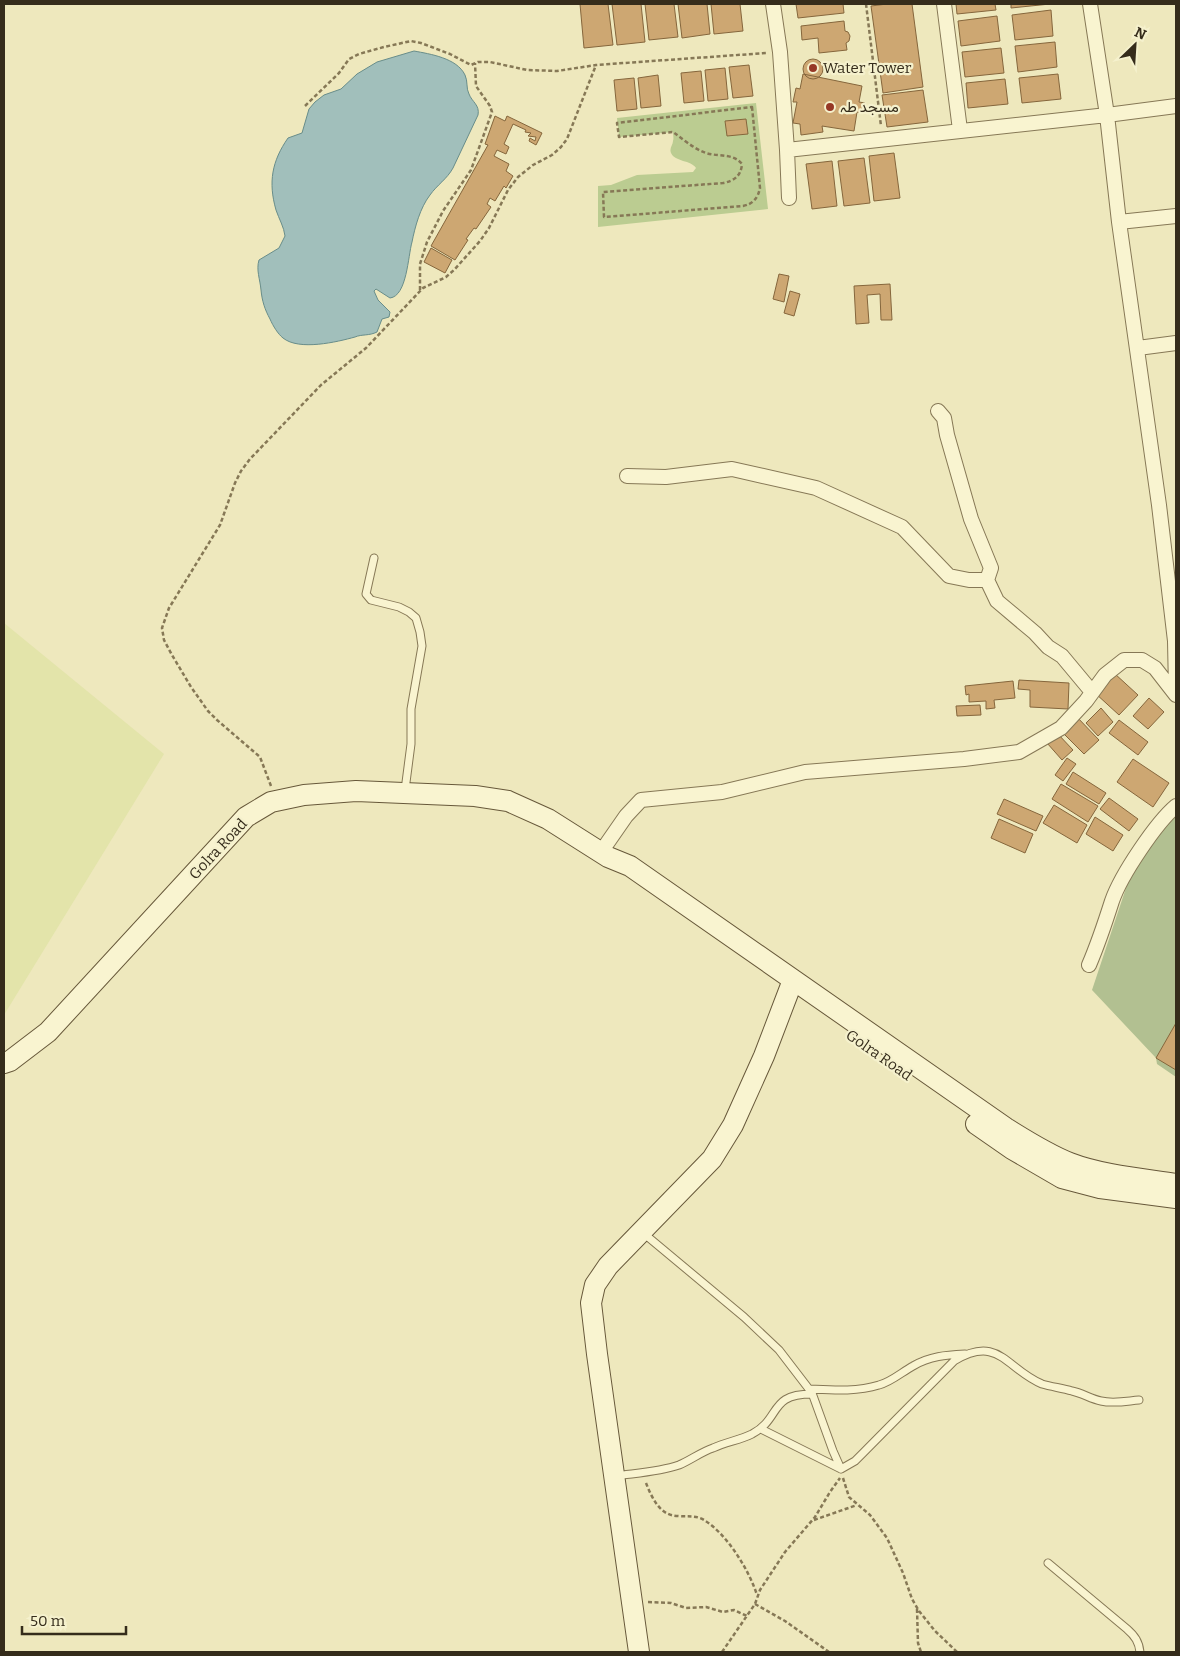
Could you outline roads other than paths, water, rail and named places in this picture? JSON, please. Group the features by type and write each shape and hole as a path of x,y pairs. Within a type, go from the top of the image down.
{"street":[{"path":"773,4 780,52 789,198"},
{"path":"944,4 960,130"},
{"path":"1090,4 1107,115 1119,222 1160,515 1174,641 1176,689"},
{"path":"787,150 1176,106"},
{"path":"1119,222 1176,216"},
{"path":"1138,348 1176,343"},
{"path":"938,411 944,418 971,519 991,568 987,580 997,601 1035,633 1048,647 1062,656 1092,692"},
{"path":"627,476 666,477 732,469 816,488 902,527 949,576 969,580 987,580"},
{"path":"605,855 626,816 641,800 722,792 805,772 964,759 1019,752 1061,728 1105,675 1124,660 1142,660 1155,668 1176,695"},
{"name":"Golra Road","path":"4,1064 48,1032 246,817 275,802 304,795 347,792 475,796 508,801 548,820 605,855 617,872 1038,1148 1072,1164 1117,1175 1176,1184"},
{"path":"1089,966 1110,911 1112,900 1121,883 1154,832 1167,814 1176,806"},
{"path":"639,1652 596,1354 591,1303 595,1285 608,1266 712,1159 732,1125 764,1056 791,985"},
{"name":"Golra Road","path":"791,985 1012,1150 1062,1178 1100,1188 1176,1198"}],"lane":[{"path":"374,558 366,594 372,600 399,607 416,618 422,646 411,709 411,744 405,793"},
{"path":"641,1232 762,1333 779,1350 810,1391 841,1469"},
{"path":"614,1476 676,1466 689,1461 700,1453 744,1438 761,1429 782,1401 790,1396 810,1391 860,1389 880,1385 928,1358 943,1355 966,1354 981,1350 994,1352 1041,1383 1083,1394 1100,1401 1124,1402 1139,1400"},
{"path":"841,1469 855,1461 954,1361 966,1354"},
{"path":"761,1429 841,1469"},
{"path":"1048,1564 1127,1629 1139,1644 1140,1652"}],"water":[{"path":"414,51 450,61 461,69 466,77 470,97 478,109 478,115 453,168 426,200 416,224 406,274 400,290 396,296 390,298 376,289 374,291 378,300 390,312 389,317 382,319 377,332 318,344 308,345 290,342 277,332 267,312 262,298 258,271 259,260 279,248 285,236 276,210 272,190 273,172 278,155 288,138 302,133 309,109 324,95 341,89 357,74 377,62"}],"place":[{"name":"Water Tower","path":"813,68"},
{"name":"مسجد طہ","path":"830,107"}]}
